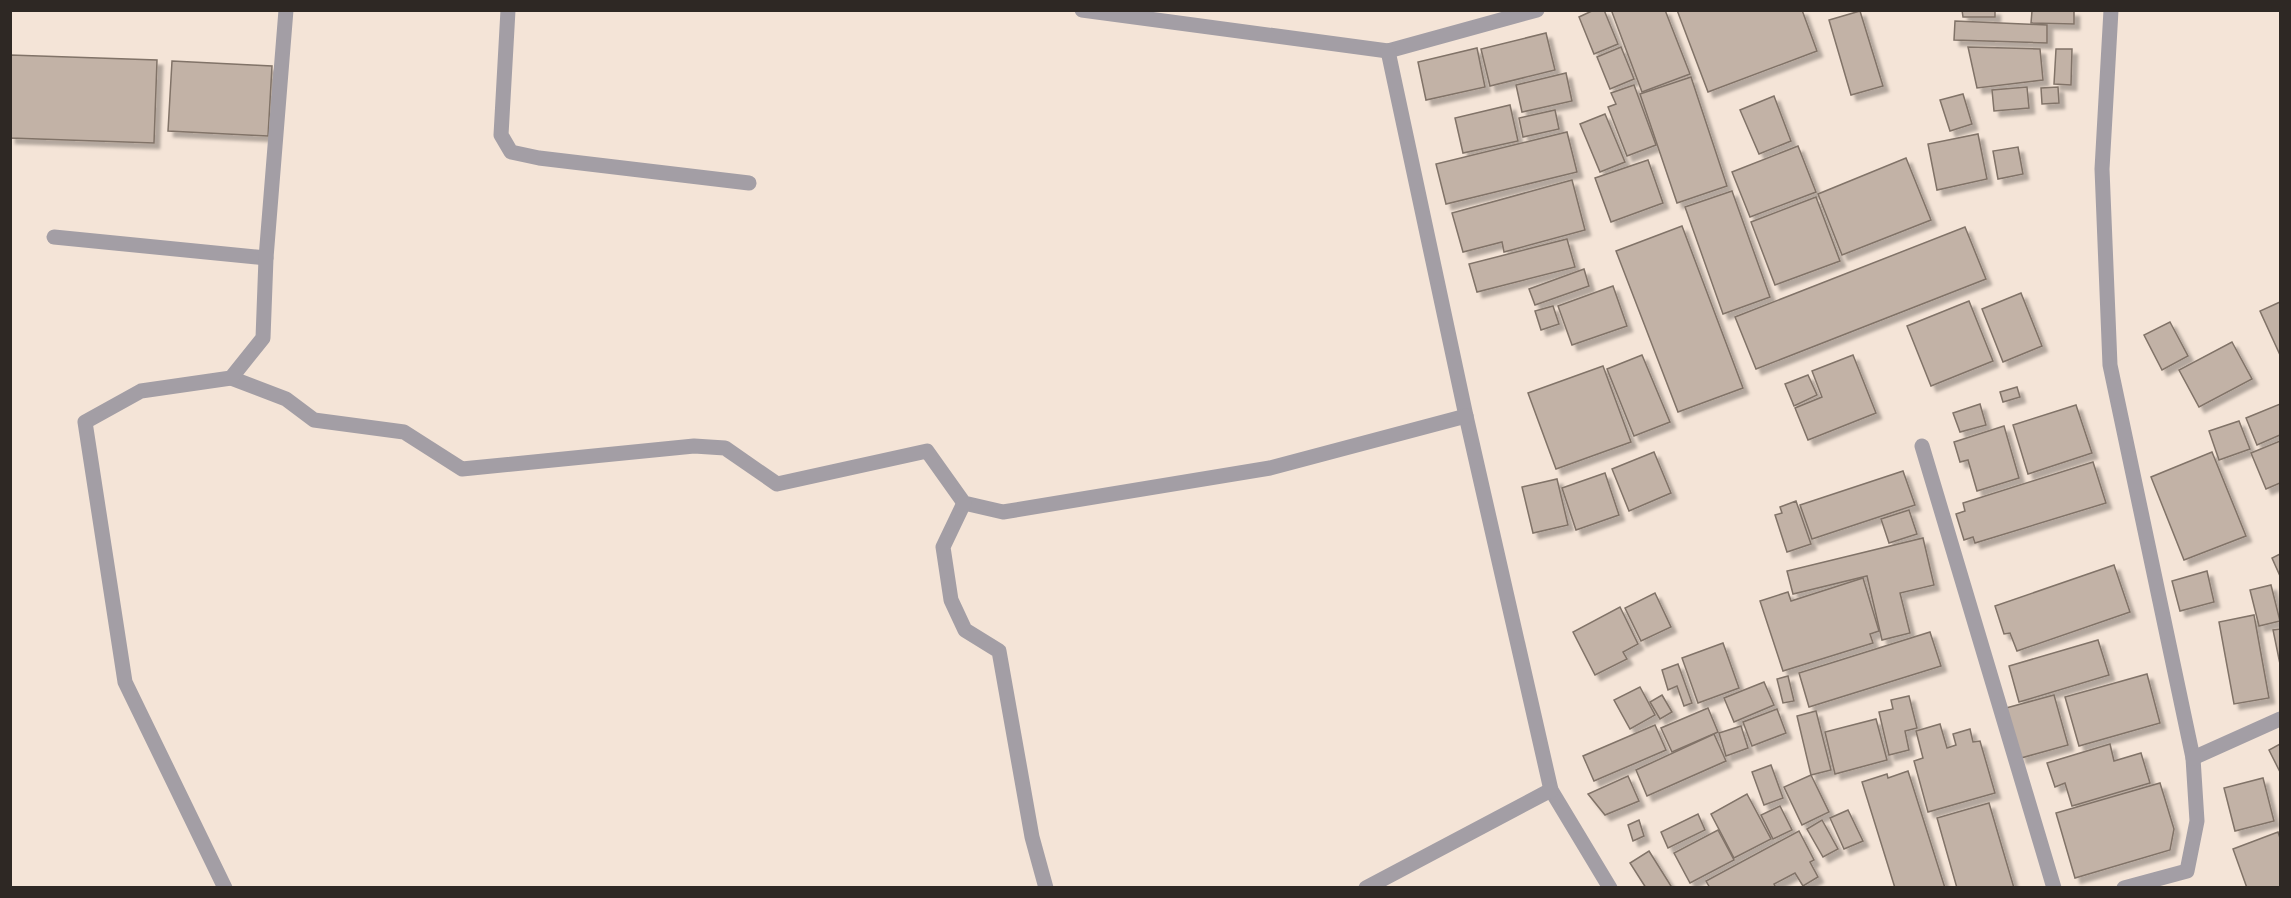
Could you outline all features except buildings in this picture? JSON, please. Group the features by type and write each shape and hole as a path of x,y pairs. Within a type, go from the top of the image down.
{"street":[{"path":"231,378 263,338 266,258 286,10"},
{"path":"508,10 501,135 511,152 539,158 748,183"},
{"path":"1082,10 1388,51 1537,10"},
{"path":"2111,10 2102,169 2110,365 2193,758 2197,820 2187,871 2124,888"},
{"path":"1388,51 1466,416 1551,790 1610,888"},
{"path":"54,237 266,258"},
{"path":"225,888 125,682 85,422 141,392 231,378 286,399 314,420 404,432 462,469 694,446 725,448 777,484 927,451 964,503 1003,512 1270,468 1466,416"},
{"path":"1922,446 2054,888"},
{"path":"964,503 943,547 951,600 965,630 999,651 1032,837 1046,888"},
{"path":"2193,758 2280,719"},
{"path":"1366,888 1551,790"}]}
